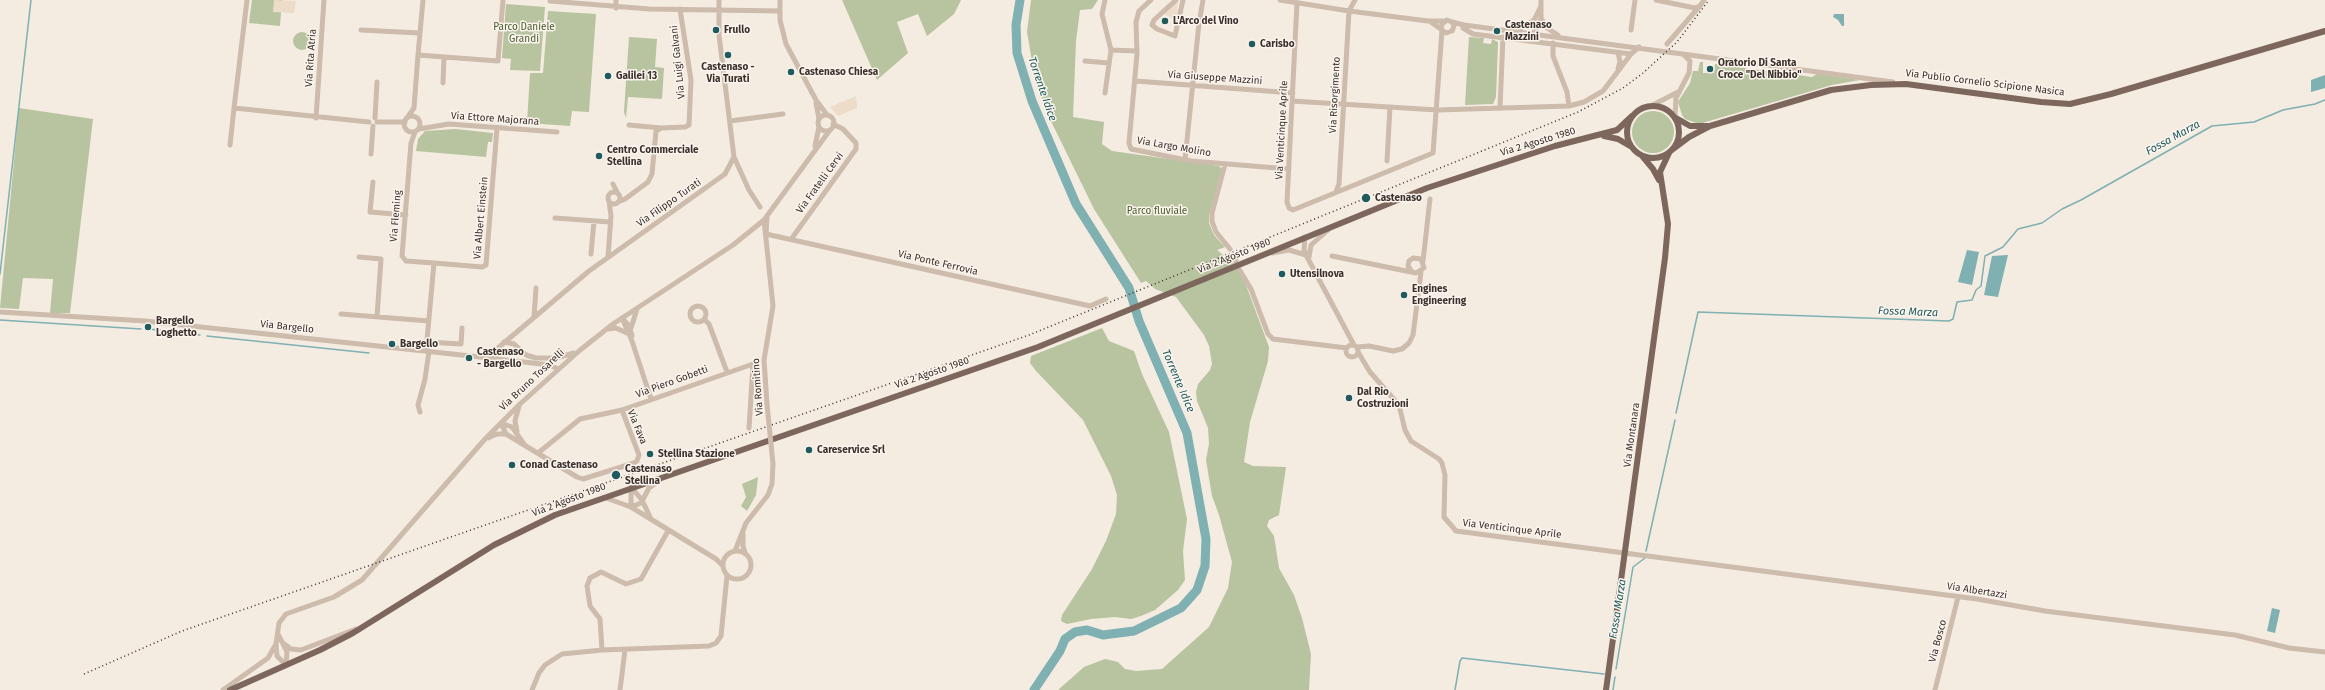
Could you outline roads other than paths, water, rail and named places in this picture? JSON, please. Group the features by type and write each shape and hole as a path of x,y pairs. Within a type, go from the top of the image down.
{"main road":[{"name":"Via Publio Cornelio Scipione Nasica","path":"1906,84 2041,102 2070,104 2111,94 2325,31"},
{"path":"1710,126 1690,126 1664,108 1651,106 1640,109 1632,116 1627,131 1631,146 1638,154 1650,158 1671,151 1689,137 1710,126 1831,90 1871,84 1906,84"},
{"name":"Via 2 Agosto 1980","path":"286,665 368,625 514,534 555,514 1015,355 1305,237 1445,182 1555,146 1602,136 1617,130 1632,116"},
{"path":"1671,151 1679,137 1678,124 1675,117"},
{"name":"Via 2 Agosto 1980","path":"1602,136 1618,139 1631,146"},
{"name":"Via Montanara","path":"1606,690 1626,552 1667,240 1666,208 1661,183 1661,167 1671,151"},
{"name":"Via Montanara","path":"1638,154 1654,169 1661,183"},
{"path":"230,690 286,665"}],"street":[{"path":"230,145 247,0"},
{"name":"Via Rita Atria","path":"316,118 324,0"},
{"name":"Via Fleming","path":"411,144 417,131 418,119 414,108 423,0"},
{"path":"418,55 498,61 503,0"},
{"path":"616,0 616,8"},
{"path":"719,0 718,10 734,157 749,190 760,207"},
{"path":"780,0 780,11 786,44 816,100 832,118 833,124 830,130 825,131 819,127 816,100"},
{"path":"1105,0 1102,14 1111,50 1105,93"},
{"name":"Via Largo Molino","path":"1151,0 1139,11 1136,22 1136,81 1129,143 1131,149 1185,160 1289,169"},
{"path":"1176,0 1154,20 1152,25 1157,29 1175,36 1183,0"},
{"path":"1185,160 1192,86 1203,0"},
{"path":"1280,0 1428,21 1444,20 1442,29 1442,46 1433,153 1336,192"},
{"name":"Via Risorgimento","path":"1336,192 1339,184 1349,11 1355,0"},
{"path":"1517,31 1534,20 1542,0"},
{"path":"1631,30 1635,0"},
{"path":"1656,0 1697,7"},
{"path":"1667,44 1704,0"},
{"path":"550,1 616,8 780,11"},
{"name":"Via Venticinque Aprile","path":"1298,3 1287,202 1289,208 1293,210 1336,192"},
{"path":"1540,8 1541,18 1547,28 1565,37"},
{"name":"Via Luigi Galvani","path":"661,128 685,127 689,125 690,80 680,9"},
{"path":"1535,33 1541,18"},
{"name":"Via Publio Cornelio Scipione Nasica","path":"1444,20 1473,26 1565,37 1906,84"},
{"path":"1534,20 1535,33"},
{"path":"1428,21 1451,32"},
{"path":"1442,46 1454,27 1452,22"},
{"name":"Via Publio Cornelio Scipione Nasica","path":"1451,32 1473,26"},
{"path":"1464,28 1473,34 1631,54"},
{"path":"361,30 420,34"},
{"path":"1500,108 1503,37"},
{"path":"1553,43 1553,56 1567,92 1569,106"},
{"path":"1292,101 1437,110 1569,106 1584,102 1599,94 1617,74 1631,54 1639,47"},
{"path":"1111,50 1137,51"},
{"path":"1617,74 1620,62 1618,52"},
{"path":"1675,117 1674,105 1679,91 1688,78 1690,66 1688,58 1681,54"},
{"path":"443,83 444,58"},
{"path":"1085,61 1109,63"},
{"name":"Via Giuseppe Mazzini","path":"1136,81 1293,93"},
{"path":"371,154 378,82"},
{"path":"1651,106 1679,91"},
{"path":"1387,161 1390,106"},
{"path":"234,108 316,118 406,125 417,131"},
{"path":"406,125 414,108"},
{"path":"730,121 783,114"},
{"path":"819,119 828,115"},
{"path":"406,125 418,119"},
{"name":"Via Ettore Majorana","path":"418,119 432,126"},
{"name":"Via Ettore Majorana","path":"417,131 432,126 449,124 557,132"},
{"name":"Via Fratelli Cervi","path":"792,238 856,149 856,143 843,129 833,124"},
{"name":"Via Fleming","path":"406,125 411,144 403,258 406,261 434,263"},
{"path":"629,125 661,128"},
{"name":"Via Bruno Tosarelli","path":"814,150 819,127"},
{"name":"Via Albert Einstein","path":"434,263 482,267 486,265 497,128"},
{"path":"609,201 612,204 618,199 631,195 648,182 652,174 656,131 661,128"},
{"name":"Via Bruno Tosarelli","path":"222,690 268,658 276,644 279,623 286,614 334,597 362,580 485,439 558,369 606,329 753,230 765,219 830,130"},
{"name":"Via Filippo Turati","path":"480,357 490,354 608,257 725,174 734,157"},
{"path":"1225,164 1212,213 1212,221 1216,232 1230,249"},
{"path":"373,182 370,212 406,215"},
{"path":"608,257 611,216 618,199 613,184 609,201 611,216"},
{"path":"610,194 618,199"},
{"path":"1347,349 1357,349 1364,345 1394,350 1406,346 1412,340 1421,272 1424,268 1423,261 1430,199"},
{"path":"555,218 610,222"},
{"name":"Via Romitino","path":"735,551 746,523 768,495 772,484 773,464 764,360 773,313 765,219"},
{"path":"591,254 594,221"},
{"path":"1309,249 1319,236 1333,226"},
{"path":"753,230 760,229 766,234"},
{"name":"Via Ponte Ferrovia","path":"766,234 792,238 1090,306 1106,300"},
{"name":"Via Venticinque Aprile","path":"1305,237 1304,250 1344,329 1357,349 1364,364 1399,405 1402,412 1405,430 1411,441 1439,458 1442,463 1445,476 1444,517 1451,528 1461,532 1478,535 1626,552"},
{"name":"Via Venticinque Aprile","path":"1305,237 1309,249 1308,256"},
{"path":"1259,256 1289,250 1308,256"},
{"path":"1332,256 1412,272 1421,272"},
{"path":"359,257 381,259 377,317"},
{"path":"1412,272 1408,266 1411,259 1419,258 1423,261"},
{"path":"420,412 418,405 426,379 428,351 427,342 434,263"},
{"name":"Via Venticinque Aprile","path":"1239,269 1251,289 1268,334 1273,339 1338,346 1347,349"},
{"path":"534,317 536,288"},
{"path":"629,332 634,316 639,307"},
{"name":"Via Bargello","path":"0,312 145,321 550,365 558,369"},
{"path":"341,314 429,320"},
{"path":"622,318 628,323 629,332 651,399"},
{"path":"704,319 710,324 727,372"},
{"path":"427,342 460,344 462,328"},
{"path":"606,329 616,328 629,332"},
{"name":"Via Venticinque Aprile","path":"1344,329 1347,349 1353,357 1364,364"},
{"path":"516,332 518,346"},
{"path":"504,342 512,343 518,346 531,357 553,359 579,351"},
{"path":"1353,357 1357,349"},
{"path":"553,359 558,369"},
{"name":"Via Romitino","path":"749,428 753,364"},
{"name":"Via Piero Gobetti","path":"622,410 753,364"},
{"name":"Via Fava","path":"519,436 515,421 520,404"},
{"name":"Via Fava","path":"506,434 538,453 583,479 634,463 637,461 639,455 622,410 580,419 538,453"},
{"path":"485,439 497,434 506,434 501,423"},
{"name":"Via Fava","path":"501,423 509,424 525,445"},
{"path":"631,507 638,505 649,488 673,473"},
{"path":"631,487 642,500 652,521"},
{"path":"631,487 631,507"},
{"path":"532,690 539,673 554,658 562,654 602,650 710,646 716,643 721,636 727,588 727,576 722,565 714,558 631,507 603,497"},
{"path":"602,650 600,619 590,606 587,586 590,578 601,572 626,584 641,579 668,531"},
{"path":"727,576 735,579 743,578 750,572 751,564 742,546 743,531"},
{"path":"714,558 725,557 735,551 745,553"},
{"name":"Via Albertazzi","path":"1626,552 1958,597 2052,612 2234,635 2289,648 2325,652"},
{"path":"722,565 725,557"},
{"path":"727,588 735,579"},
{"name":"Via Bosco","path":"1935,690 1958,597"},
{"path":"283,643 291,649 301,650 368,625"},
{"path":"278,634 287,652 286,665"},
{"path":"276,644 277,656 286,665"},
{"path":"620,690 625,650"}],"water":[{"path":"1834,14 1844,14 1844,26 1842,26 1838,20 1833,17"},
{"path":"2325,75 2325,88 2311,92 2311,80"},
{"path":"1967,250 1979,252 1972,285 1958,282"},
{"path":"2008,255 1998,297 1984,295 1992,256"},
{"path":"2272,608 2280,610 2275,633 2267,631"}],"waterway":[{"path":"0,274 31,0"},
{"name":"Torrente Idice","path":"1020,0 1016,25 1017,53 1032,101 1076,204 1129,288 1139,321 1187,433 1206,539 1205,566 1197,590 1181,608 1134,631 1103,635 1087,630 1075,632 1065,639 1060,651 1034,690"},
{"name":"Fossa Marza","path":"1676,413 1698,312 1949,321 1953,319 1957,302 1972,300 1976,290 1981,286 1985,256 2003,247 2018,229 2042,223 2062,209 2081,200 2212,126 2254,122 2283,110 2315,104 2325,100"},
{"path":"0,320 141,329"},
{"path":"149,329 200,335"},
{"path":"207,336 369,353"},
{"name":"Fossa Marza","path":"1646,551 1675,420"},
{"name":"Fossa Marza","path":"1616,669 1633,567 1645,558"},
{"path":"1455,690 1460,661 1462,658 1604,674"},
{"name":"Fossa Marza","path":"1613,690 1615,677"}],"railway":[{"path":"84,674 182,631 1029,335 1578,112 1623,88 1643,73 1677,42 1709,0"}],"place":[{"name":"L'Arco del Vino","path":"1165,21"},
{"name":"Frullo","path":"716,30"},
{"name":"Castenaso Mazzini","path":"1497,31"},
{"name":"Carisbo","path":"1252,44"},
{"name":"Castenaso - Via Turati","path":"728,55"},
{"name":"Oratorio Di Santa Croce \"Del Nibbio\"","path":"1710,69"},
{"name":"Castenaso Chiesa","path":"791,72"},
{"name":"Galilei 13","path":"608,76"},
{"name":"Centro Commerciale Stellina","path":"599,156"},
{"name":"Castenaso","path":"1366,198"},
{"name":"Utensilnova","path":"1282,274"},
{"name":"Engines Engineering","path":"1404,295"},
{"name":"Bargello Loghetto","path":"148,327"},
{"name":"Bargello","path":"392,344"},
{"name":"Castenaso - Bargello","path":"469,358"},
{"name":"Dal Rio Costruzioni","path":"1349,398"},
{"name":"Careservice Srl","path":"809,450"},
{"name":"Stellina Stazione","path":"650,454"},
{"name":"Conad Castenaso","path":"512,465"},
{"name":"Castenaso Stellina","path":"616,475"}],"park label":[{"name":"Parco Daniele Grandi","path":"524,32"},
{"name":"Parco fluviale","path":"1157,211"}]}
